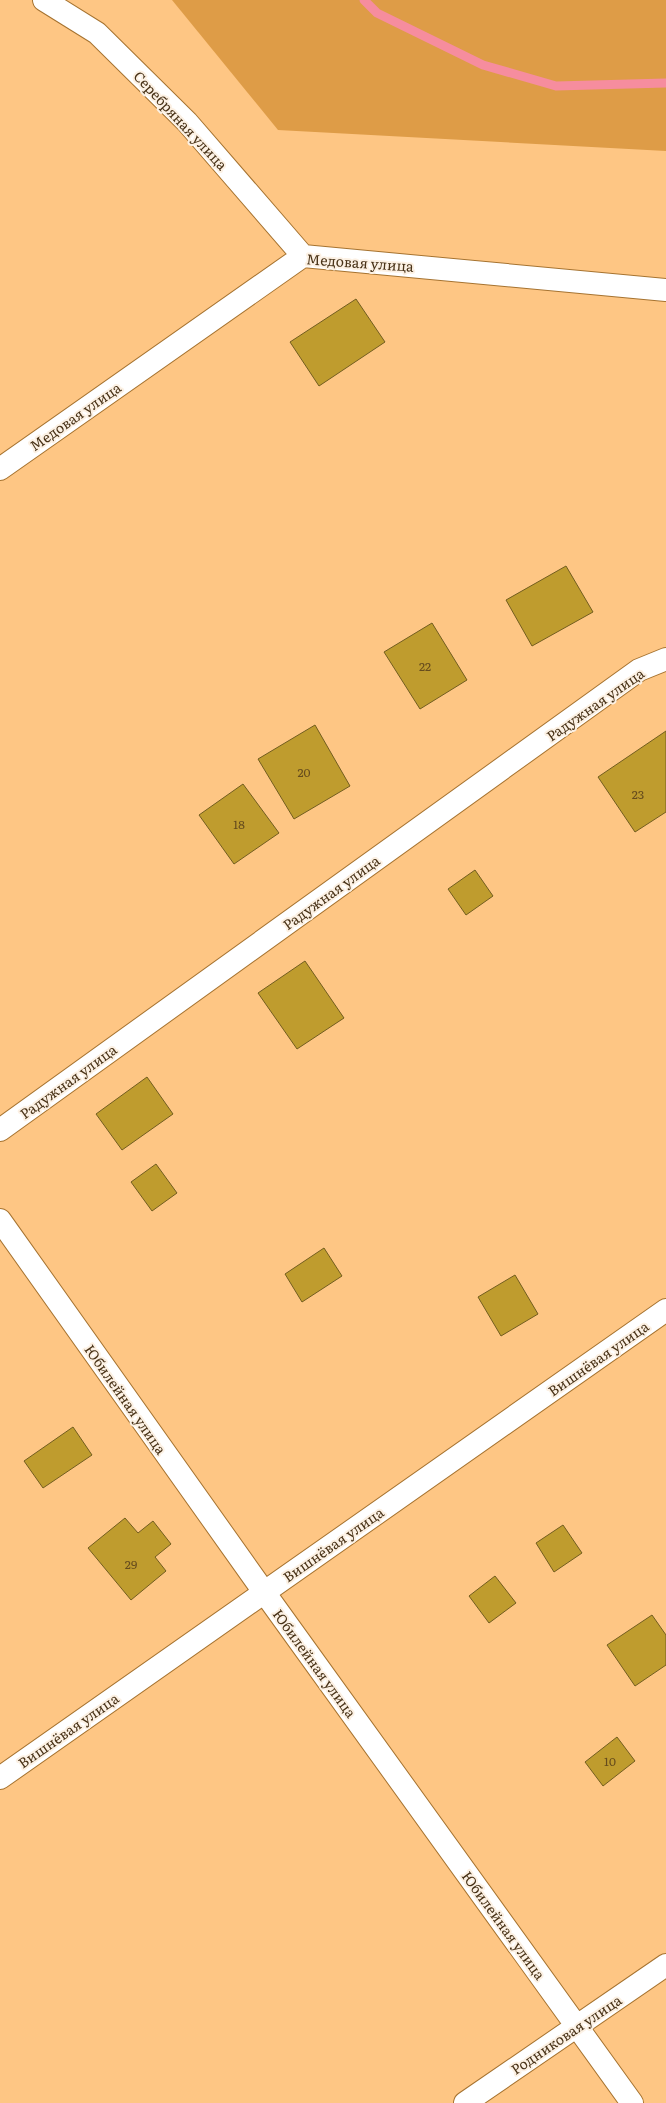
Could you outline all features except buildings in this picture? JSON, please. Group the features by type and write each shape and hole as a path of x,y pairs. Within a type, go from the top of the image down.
{"street":[{"name":"Серебряная улица","path":"44,0 97,33 187,122 303,256"},
{"name":"Медовая улица","path":"0,469 303,256 666,290"},
{"name":"Радужная улица","path":"0,1130 639,670 666,659"},
{"name":"Юбилейная улица","path":"0,1220 264,1592 632,2103"},
{"name":"Вишнёвая улица","path":"0,1778 666,1310"},
{"name":"Родниковая улица","path":"465,2103 666,1965"}],"shaded area":[{"path":"172,0 666,0 666,151 278,130"}],"waterway":[{"path":"364,0 377,13 483,65 556,86 666,83"}]}
